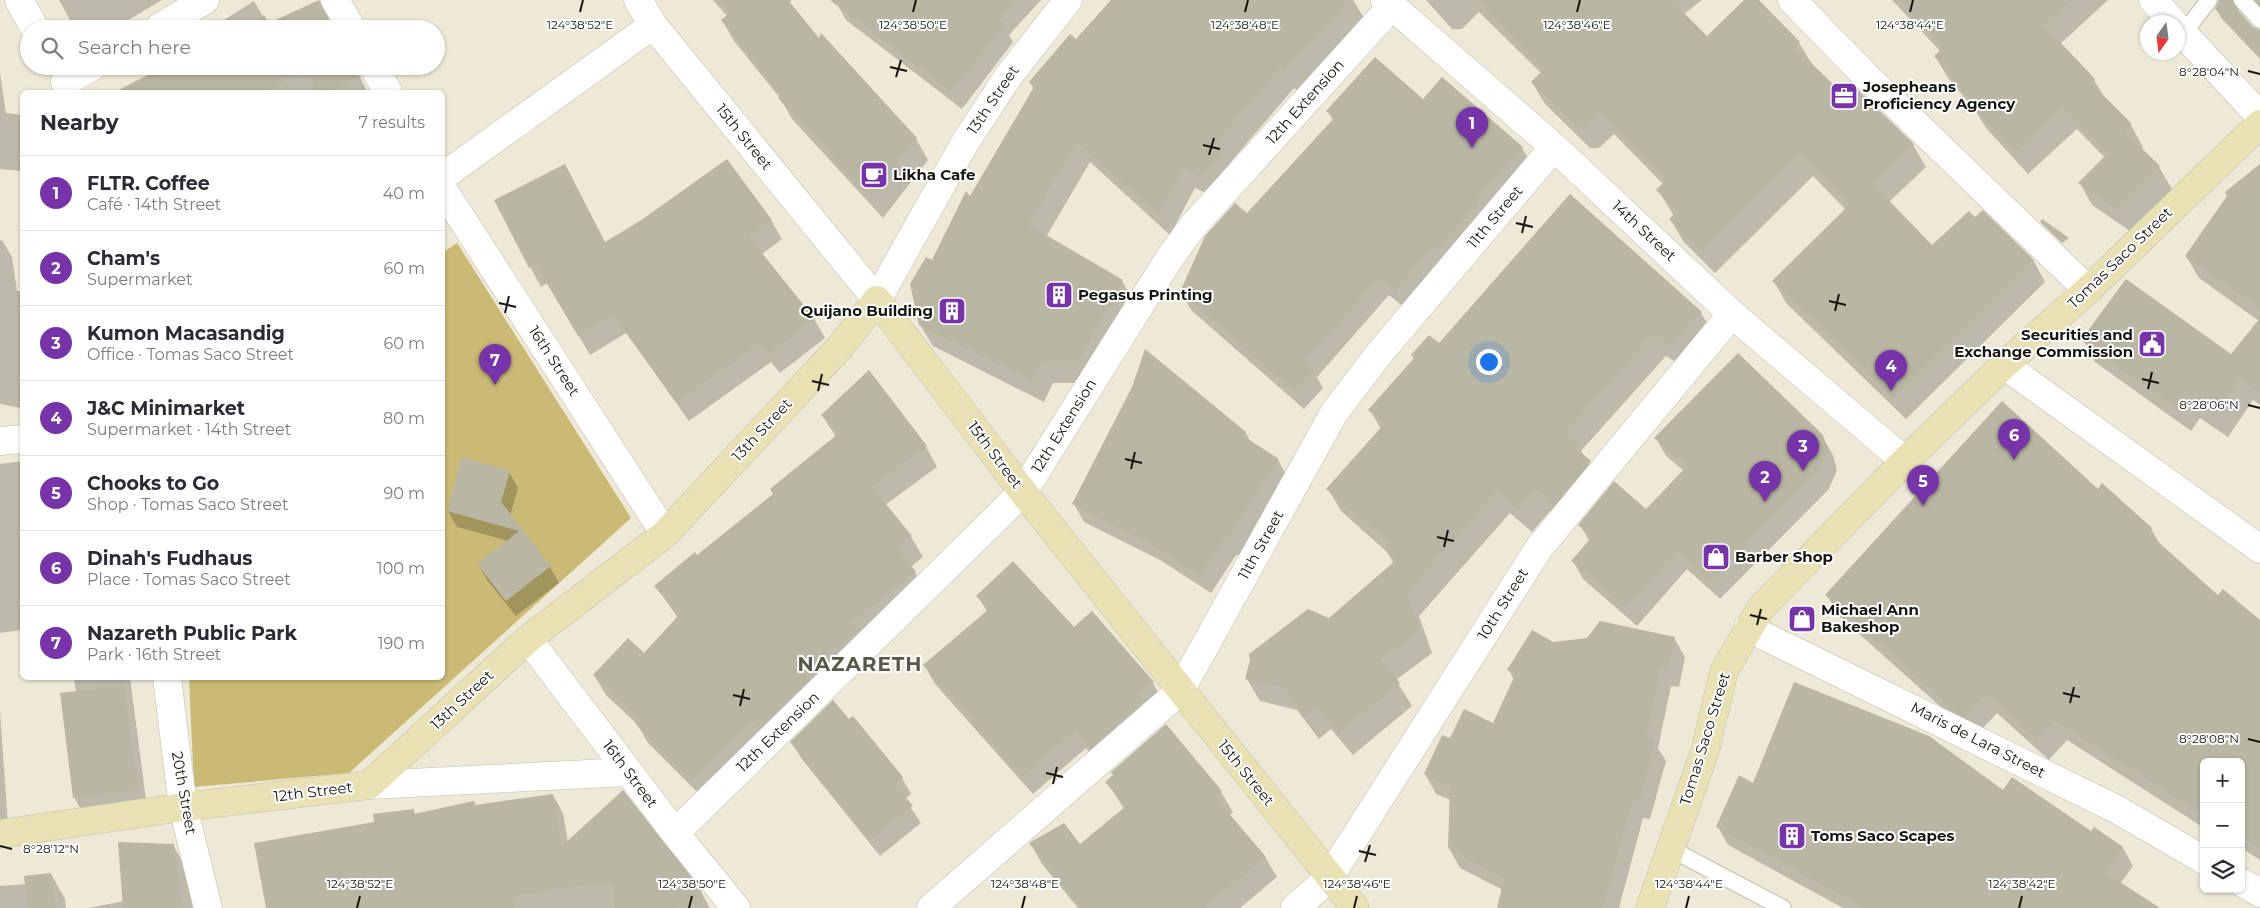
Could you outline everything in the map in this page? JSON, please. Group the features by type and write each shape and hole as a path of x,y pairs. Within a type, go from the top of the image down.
{"street":[{"path":"19,0 30,20"},
{"path":"172,20 205,0"},
{"path":"335,0 347,20"},
{"name":"15th Street","path":"638,0 653,25 877,300 1023,492 1329,878 1355,908"},
{"name":"13th Street","path":"370,785 528,639 665,534 840,347 877,300 966,141 1010,74 1068,0"},
{"path":"1792,0 1866,76 2088,290"},
{"path":"2153,0 2166,15"},
{"name":"14th Street","path":"1388,3 1554,147 1732,314 1905,460"},
{"name":"12th Extension","path":"675,833 1023,492 1169,259 1193,226 1388,3"},
{"path":"445,175 653,25"},
{"path":"2185,36 2260,116"},
{"path":"378,75 387,90"},
{"name":"Tomas Saco Street","path":"1650,908 1705,751 1724,671 1761,608 1905,460 2004,364 2088,290 2260,124"},
{"name":"11th Street","path":"931,908 1180,691 1334,413 1378,354 1554,147"},
{"name":"16th Street","path":"445,193 665,534"},
{"name":"10th Street","path":"1295,908 1329,878 1539,548 1732,314"},
{"path":"2004,364 2257,548"},
{"path":"0,441 20,439"},
{"name":"Maris de Lara Street","path":"1748,628 2118,810 2200,858"},
{"name":"16th Street","path":"528,639 675,833 736,908"},
{"name":"20th Street","path":"167,680 183,807 208,908"},
{"name":"12th Street","path":"0,834 183,807 370,785 628,772"},
{"path":"2245,884 2260,893"}],"lane":[{"path":"2185,22 2209,0"},
{"path":"2242,0 2260,20"},
{"path":"1671,849 1782,908"}],"shaded area":[{"path":"457,243 631,518 349,773 194,787 189,680 445,680 445,251"}],"building":[{"path":"319,0 329,20 276,20"},
{"path":"718,0 788,0 819,38 821,33 917,138 871,198 778,98 781,95 721,20 730,13"},
{"path":"830,0 1017,0 999,20 1005,25 952,93"},
{"path":"1111,0 1350,0 1285,71 1281,67 1215,145 1224,153 1203,177 1183,168 1158,215 1077,142 1029,225 1123,280 1079,362 1041,362 1032,381 919,325 910,284 926,257 932,260 966,191 970,196 1034,87 1029,82 1070,34 1076,39"},
{"path":"1476,0 1671,0 1707,36 1744,0 1759,0 1800,42 1795,47 1848,99 1858,90 1914,144 1873,184 1932,245 1969,211 1975,217 1983,210 2034,260 1893,399 1772,281 1849,205 1800,155 1702,252 1669,219 1678,211 1656,190 1666,180 1600,113 1587,127 1576,127 1531,82 1544,69"},
{"path":"1899,0 2072,0 2044,25 2095,79 2091,83 2132,124 2124,131 2160,166 2117,209 2078,183 2108,153 2063,108 2015,153 1972,106 1975,103 1934,56 1943,48"},
{"path":"2219,0 2232,0 2235,7 2253,27 2260,30 2260,56 2215,9"},
{"path":"264,15 267,20 254,20"},
{"path":"1375,57 1423,99 1442,77 1523,147 1476,201 1479,204 1436,251 1433,248 1395,292 1379,279 1305,362 1314,370 1294,392 1180,292 1205,236 1235,203 1247,213 1334,118 1326,111"},
{"path":"148,75 295,75 270,90 119,90"},
{"path":"309,75 358,75 359,78 332,90 316,90"},
{"path":"727,159 772,220 749,237 815,319 768,355 759,344 677,403 614,315 578,336 536,265 529,268 494,200 565,164 605,242 640,221"},
{"path":"2260,164 2260,308 2185,256 2227,196 2225,192"},
{"path":"1570,194 1702,312 1670,345 1653,334 1566,433 1578,443 1575,447 1591,461 1555,505 1537,489 1518,510 1497,491 1407,593 1420,631 1381,660 1400,683 1339,734 1317,708 1305,717 1283,688 1245,679 1250,660 1249,654 1308,609 1329,618 1396,560 1384,549 1389,543 1326,489 1384,424 1368,410 1414,358 1411,355 1429,335 1439,343"},
{"path":"2042,219 2069,238 2062,243 2040,222"},
{"name":"Securities and Exchange Commission","path":"2126,279 2231,354 2260,318 2260,395 2240,379 2215,416 2187,396 2178,410 2081,340"},
{"path":"1145,349 1246,432 1243,436 1279,459 1229,537 1226,537 1200,576 1148,542 1072,504 1132,387"},
{"path":"1738,353 1823,435 1828,451 1819,471 1709,582 1677,552 1626,609 1571,561 1592,537 1578,525 1614,481 1646,509 1687,466 1654,438"},
{"path":"869,370 927,446 872,487 912,536 898,548 916,572 853,622 859,630 808,671 813,676 760,728 754,721 693,781 635,723 640,719 593,675 628,638 644,653 679,615 654,586 695,552 697,555 773,494 770,489 839,433 821,415"},
{"path":"2002,401 2098,489 2102,483 2152,528 2148,533 2218,595 2223,589 2260,620 2260,848 2245,839 2245,758 2200,758 2200,813 2055,721 2037,740 1985,694 1964,717 1957,713 1825,595"},
{"path":"462,457 510,471 501,502 551,566 506,601 477,564 519,531 447,511"},
{"path":"1013,561 1074,627 1092,611 1154,682 1140,694 1145,700 1090,749 1075,731 1022,777 923,665 989,609 976,596"},
{"path":"1600,621 1675,637 1668,669 1661,667 1646,738 1655,740 1640,801 1633,799 1603,908 1497,908 1504,879 1448,848 1450,787 1424,774 1442,735 1450,738 1464,709 1493,723 1515,675 1507,670 1532,630 1553,642 1587,638"},
{"path":"1794,682 1929,736 2003,790 2012,777 2091,831 2094,827 2123,847 2106,873 2160,908 1864,908 1716,827 1739,775 1753,783"},
{"path":"124,685 138,790 73,798 60,693"},
{"path":"833,700 849,719 853,716 903,777 895,784 913,806 870,841 790,742"},
{"path":"1166,724 1222,791 1215,797 1266,857 1204,908 1081,908 1029,843 1064,823 1080,844 1126,806 1105,782 1113,775 1111,772"},
{"path":"623,790 701,889 702,905 671,908 615,908 613,884 568,887 512,896 515,908 266,908 254,843 374,822 373,814 414,809 414,814 474,801 475,805 553,794 562,846"},
{"path":"118,842 174,844 183,908 123,908"},
{"path":"51,873 56,908 28,908 24,876"}],"place":[{"name":"Josepheans Proficiency Agency","path":"1844,96"},
{"name":"FLTR. Coffee","path":"1472,148"},
{"name":"Likha Cafe","path":"874,175"},
{"name":"Pegasus Printing","path":"1059,295"},
{"name":"Quijano Building","path":"952,311"},
{"name":"Securities and Exchange Commission","path":"2152,344"},
{"name":"Nazareth Public Park","path":"495,385"},
{"name":"J&C Minimarket","path":"1891,391"},
{"name":"Dinah's Fudhaus","path":"2014,460"},
{"name":"Kumon Macasandig","path":"1803,471"},
{"name":"Cham's","path":"1765,502"},
{"name":"Chooks to Go","path":"1923,506"},
{"name":"Barber Shop","path":"1716,557"},
{"name":"Michael Ann Bakeshop","path":"1802,619"},
{"name":"Toms Saco Scapes","path":"1792,836"}],"district":[{"name":"NAZARETH","path":"860,664"}]}
